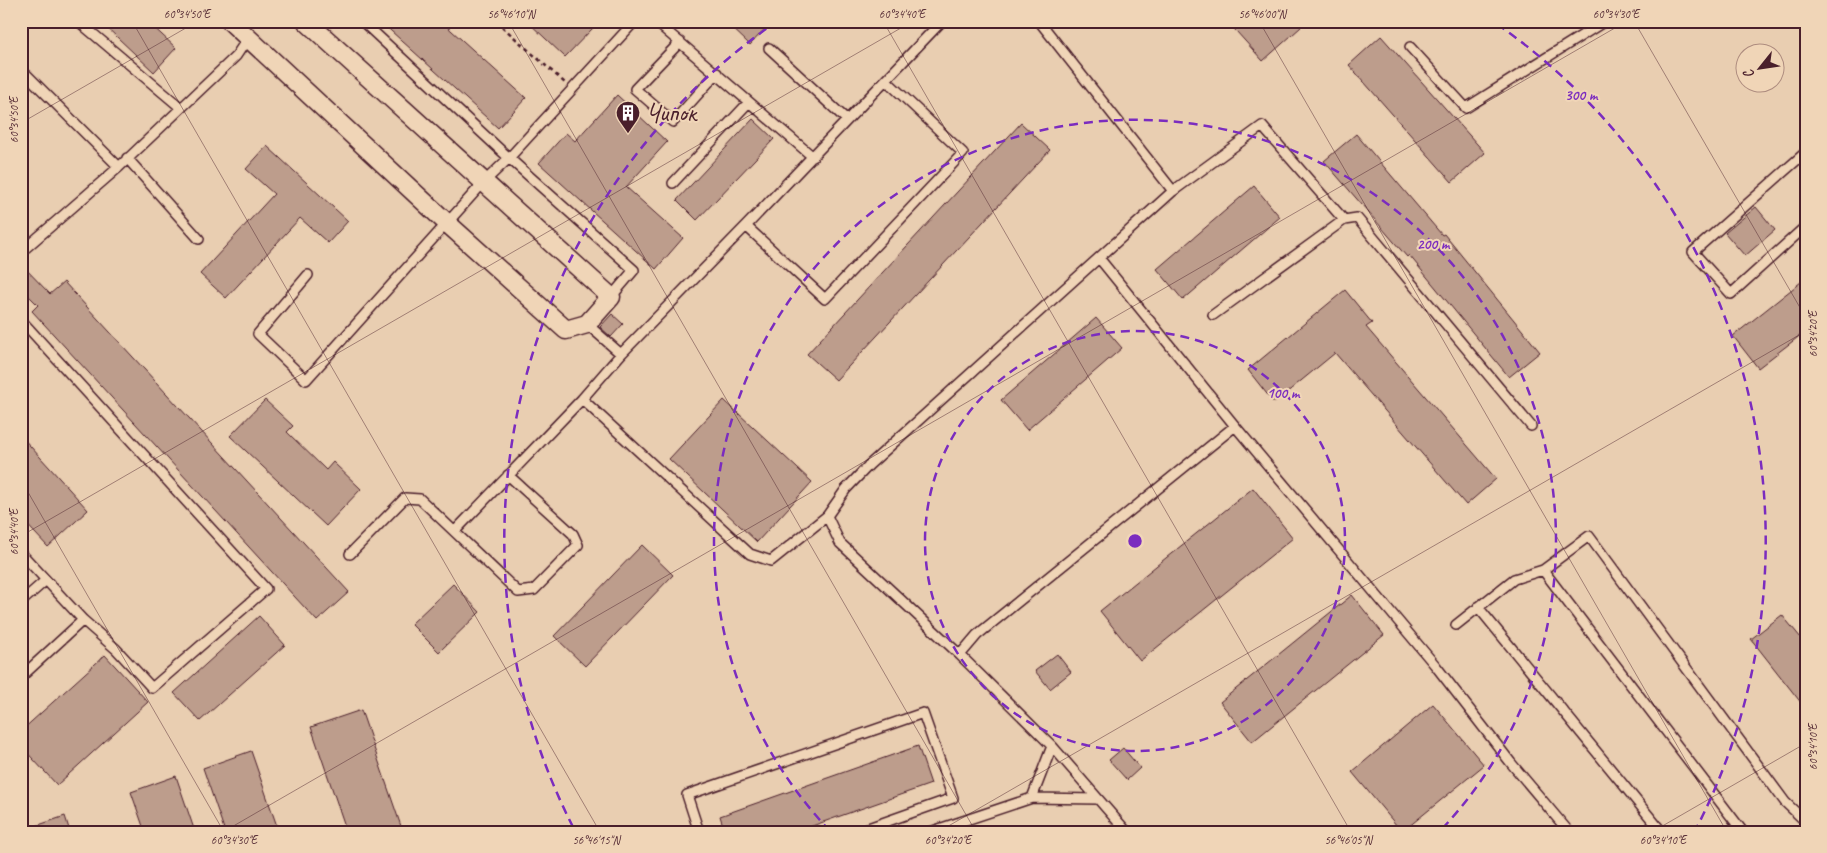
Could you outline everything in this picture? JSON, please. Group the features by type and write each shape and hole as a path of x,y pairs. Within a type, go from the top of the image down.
{"street":[{"path":"230,21 447,223 566,330 587,324 611,297 306,21"}],"lane":[{"path":"78,21 180,107"},
{"path":"362,21 509,158 634,270 611,297"},
{"path":"308,275 258,334 306,380 447,223 635,21"},
{"path":"655,21 812,157"},
{"path":"455,531 582,399 621,354 942,21"},
{"path":"1039,21 1174,191"},
{"path":"1410,47 1466,108 1605,21"},
{"path":"21,252 119,167 180,107 236,56 248,38"},
{"path":"680,42 635,89 667,117 673,122 717,74"},
{"path":"769,48 847,120"},
{"path":"27,75 119,167"},
{"path":"746,226 825,299 832,292 963,153 886,80"},
{"path":"673,183 749,102"},
{"path":"582,399 750,554 771,561 827,516 846,488 869,466 1174,191 1262,126 1344,220"},
{"path":"1806,152 1693,252 1731,294 1806,226"},
{"path":"127,158 199,238"},
{"path":"1213,315 1344,220 1358,218 1531,426"},
{"path":"1099,258 1235,426 1435,665 1511,763 1569,832"},
{"path":"21,320 266,590 152,688 116,649 83,620 21,553"},
{"path":"587,324 621,354"},
{"path":"960,655 977,635 1235,426"},
{"path":"350,554 405,498 420,499 518,592 534,590 578,545 573,534 508,475"},
{"path":"827,516 840,543 960,655 1052,746 1127,832"},
{"path":"1456,625 1514,578 1543,570 1589,536 1785,802 1806,822"},
{"path":"1543,570 1743,832"},
{"path":"21,602 46,580"},
{"path":"1478,607 1662,832"},
{"path":"21,677 83,620"},
{"path":"699,832 687,795 923,713 953,798 858,832"},
{"path":"1032,798 1052,746"},
{"path":"930,832 1032,798 1098,799"}],"path":[{"path":"496,21 572,89"}],"building":[{"path":"100,21 147,21 176,48 154,72"},
{"path":"380,21 441,21 526,98 498,128"},
{"path":"527,21 586,21 593,28 565,57"},
{"path":"725,21 772,21 750,45"},
{"path":"1227,21 1295,21 1301,27 1263,61"},
{"path":"1381,36 1485,153 1452,182 1349,65"},
{"path":"617,95 667,142 626,187 683,238 656,269 539,163 566,133 575,141"},
{"path":"753,119 774,139 697,220 677,200"},
{"path":"1021,123 1050,150 836,380 807,354"},
{"path":"1356,134 1442,235 1444,234 1540,352 1509,377 1409,255 1407,257 1324,161"},
{"path":"267,146 348,221 328,243 300,218 226,298 200,274 274,194 246,169"},
{"path":"1254,186 1280,217 1183,300 1157,269"},
{"path":"1756,207 1775,230 1745,256 1725,233"},
{"path":"21,264 50,294 64,282 349,592 317,621 32,311 38,305 21,288"},
{"path":"1806,278 1806,331 1758,368 1733,336"},
{"path":"1345,290 1372,323 1366,327 1496,479 1466,505 1335,353 1274,403 1248,370"},
{"path":"612,314 623,324 611,337 600,327"},
{"path":"1096,318 1122,348 1027,430 1001,400"},
{"path":"265,400 293,426 287,432 326,470 333,462 361,489 326,526 230,436"},
{"path":"724,400 812,482 757,542 669,459"},
{"path":"21,436 88,510 48,547 21,518"},
{"path":"1253,488 1293,538 1140,661 1100,611"},
{"path":"642,545 673,575 585,666 554,636"},
{"path":"453,584 480,612 439,652 411,624"},
{"path":"1352,595 1384,635 1252,742 1220,702"},
{"path":"1782,615 1806,644 1806,709 1751,639"},
{"path":"259,616 285,645 200,721 174,693"},
{"path":"1057,654 1071,672 1050,689 1035,671"},
{"path":"105,655 148,702 57,785 21,746 21,731"},
{"path":"1433,704 1484,765 1402,832 1352,772"},
{"path":"361,710 403,832 347,832 311,727"},
{"path":"918,746 931,784 795,832 725,832 720,816"},
{"path":"1123,748 1140,768 1127,780 1109,760"},
{"path":"251,751 279,832 225,832 203,768"},
{"path":"176,776 195,832 145,832 131,792"},
{"path":"65,816 70,832 24,832 24,830"}],"place":[{"name":"Чипок","path":"628,134"}]}
